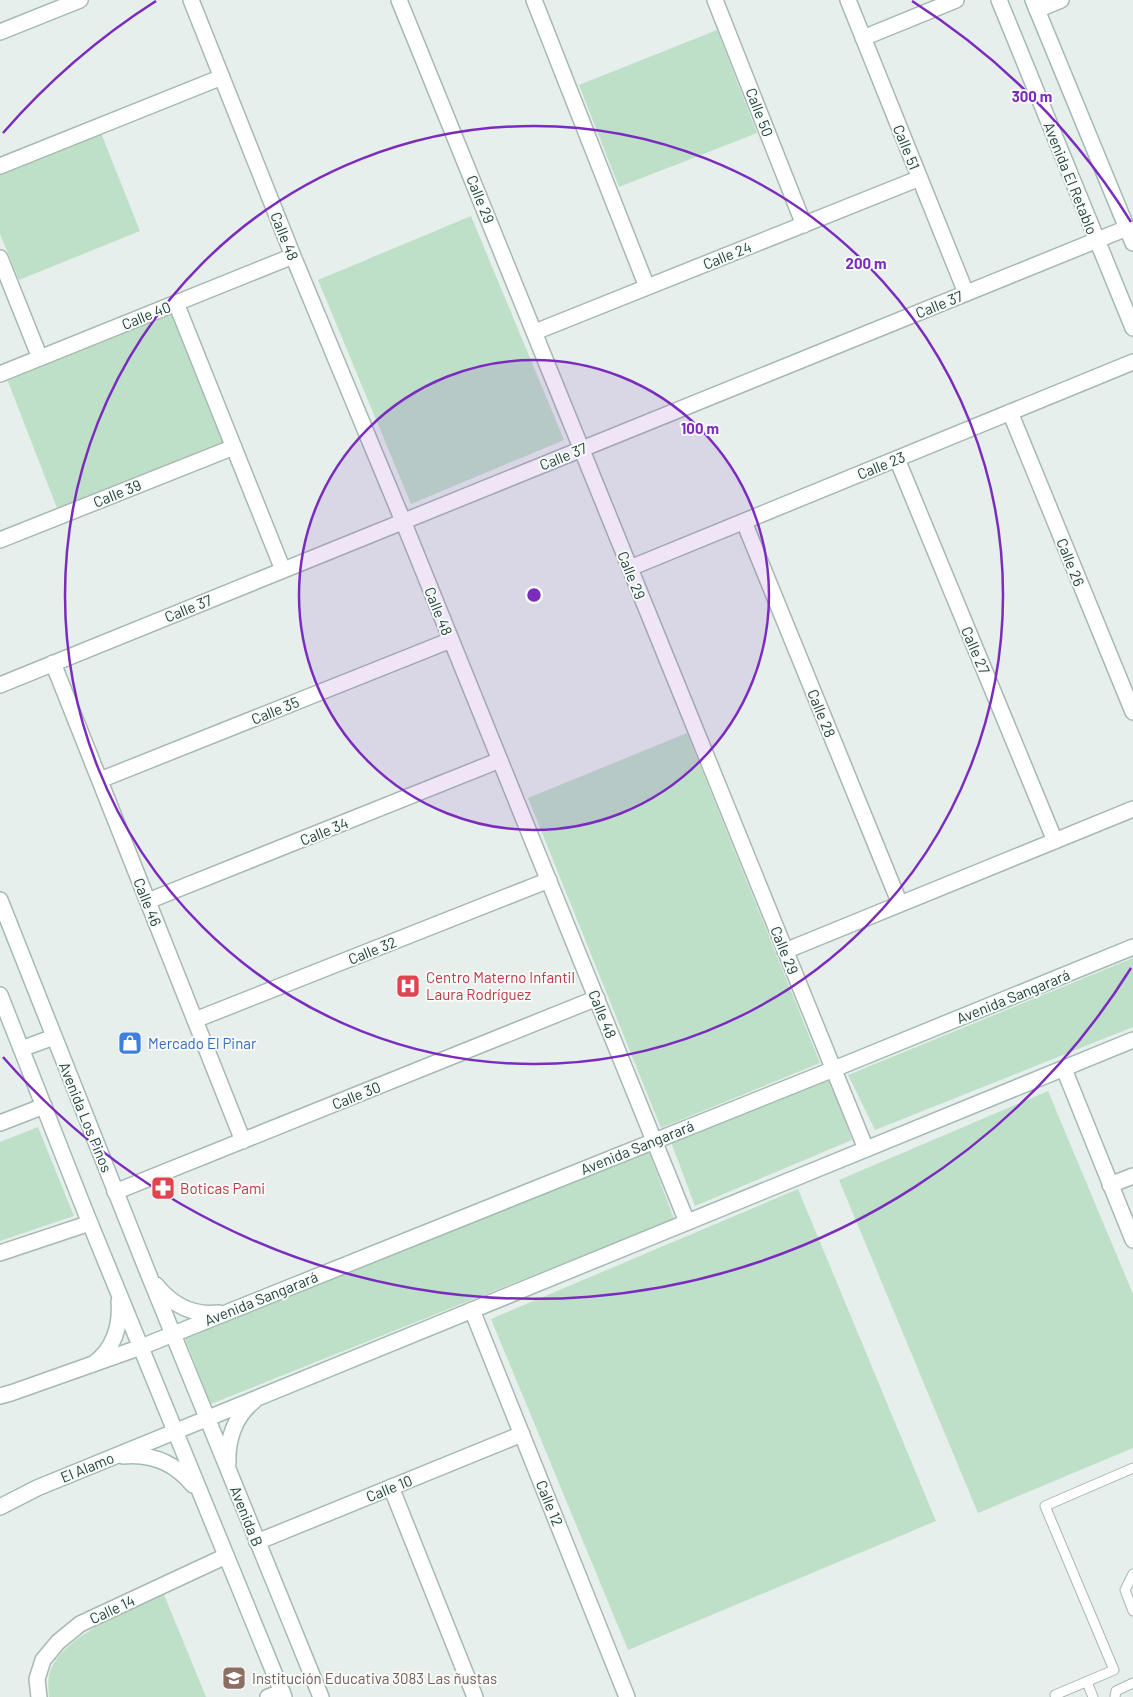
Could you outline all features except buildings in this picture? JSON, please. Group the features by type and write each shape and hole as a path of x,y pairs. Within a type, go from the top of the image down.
{"street":[{"path":"0,32 80,0"},
{"name":"Calle 48","path":"191,0 293,256 403,521 688,1222"},
{"name":"Calle 29","path":"400,0 866,1149"},
{"path":"534,0 647,287"},
{"name":"Calle 50","path":"715,0 804,225"},
{"name":"Calle 51","path":"848,0 966,293"},
{"path":"863,38 956,0"},
{"name":"Avenida El Retablo","path":"999,0 1133,328"},
{"path":"1061,0 1035,5 1133,243"},
{"path":"0,166 222,77"},
{"name":"Calle 24","path":"535,332 920,178"},
{"name":"Calle 37","path":"0,684 1127,228"},
{"name":"Calle 40","path":"0,374 293,256"},
{"path":"0,258 40,358"},
{"path":"176,303 283,570"},
{"name":"Calle 23","path":"630,568 1133,362"},
{"name":"Calle 26","path":"1010,412 1133,712"},
{"name":"Calle 39","path":"0,540 234,447"},
{"name":"Calle 27","path":"897,459 1055,841"},
{"name":"Calle 28","path":"744,522 900,904"},
{"name":"Calle 35","path":"100,780 451,640"},
{"name":"Calle 46","path":"53,663 243,1141"},
{"name":"Calle 34","path":"148,901 500,760"},
{"path":"785,951 1133,809"},
{"name":"Calle 32","path":"195,1020 549,880"},
{"name":"Avenida Los Pinos","path":"0,900 173,1334"},
{"name":"Avenida Sangarará","path":"0,1396 11,1394 141,1347 1133,947"},
{"path":"0,995 90,1223 226,1556 278,1695"},
{"name":"Calle 30","path":"115,1192 597,998"},
{"path":"21,1049 54,1038"},
{"path":"175,1431 1133,1040"},
{"path":"1064,1069 1133,1240"},
{"path":"0,1123 44,1106"},
{"path":"1110,1185 1133,1176"},
{"path":"0,1253 90,1223"},
{"path":"148,1273 162,1293 180,1306 191,1310 213,1313 235,1309"},
{"path":"93,1364 106,1353 116,1333 120,1311 116,1287"},
{"name":"Calle 12","path":"472,1310 628,1697"},
{"name":"Avenida B","path":"173,1334 321,1697"},
{"path":"232,1479 228,1466 228,1454 234,1427 250,1404 271,1392"},
{"name":"El Alamo","path":"0,1506 37,1488 175,1431"},
{"name":"Calle 10","path":"257,1542 522,1434"},
{"path":"105,1460 133,1455 150,1457 166,1462 184,1475 203,1499"},
{"path":"390,1487 475,1697"},
{"name":"Calle 14","path":"39,1697 37,1679 43,1660 58,1642 80,1624 226,1556"}],"lane":[{"path":"1056,1697 1056,1695 1114,1670 1045,1506 1133,1468"},
{"path":"1133,1574 1125,1590 1133,1611"},
{"path":"1087,1682 1093,1697"},
{"path":"1115,1697 1116,1691 1133,1683"}],"green space":[{"path":"717,30 757,133 619,187 579,85"},
{"path":"101,133 140,231 19,280 0,234 0,174"},
{"path":"471,216 564,440 411,504 318,280"},
{"path":"174,313 225,442 57,508 7,379"},
{"path":"687,733 820,1063 661,1128 528,798"},
{"path":"1133,958 1133,1027 875,1130 848,1075"},
{"path":"829,1078 852,1140 695,1206 671,1142"},
{"path":"1048,1091 1133,1294 1133,1448 978,1513 839,1180"},
{"path":"38,1127 74,1216 0,1241 0,1142"},
{"path":"648,1149 674,1219 211,1404 185,1338"},
{"path":"798,1189 936,1521 628,1650 491,1319"},
{"path":"163,1592 206,1697 49,1697 50,1671 63,1652 88,1631"}],"place":[{"name":"Centro Materno Infantil Laura Rodríguez","path":"408,986"},
{"name":"Mercado El Pinar","path":"130,1043"},
{"name":"Boticas Pami","path":"163,1188"},
{"name":"Institución Educativa 3083 Las ñustas","path":"234,1678"}]}
